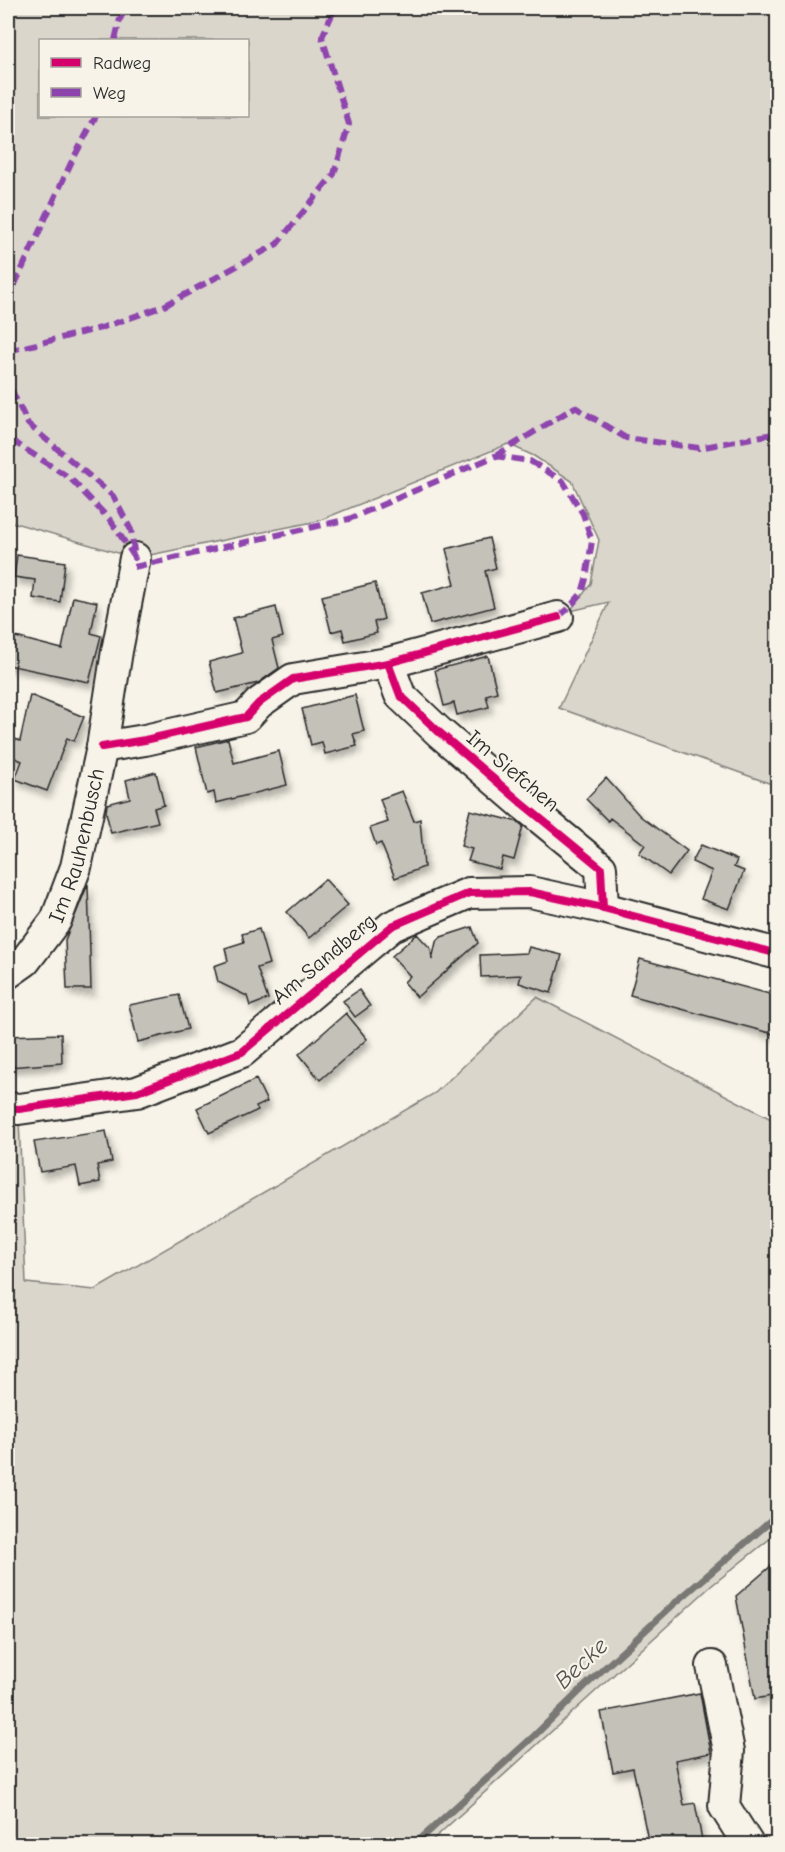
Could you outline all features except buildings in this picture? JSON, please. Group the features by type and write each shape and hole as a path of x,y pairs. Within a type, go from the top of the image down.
{"street":[{"name":"Im Rauhenbusch","path":"8,973 25,961 56,920 76,867 102,747 135,558"},
{"path":"102,747 145,740 246,717 259,703 293,680 388,663 558,617"},
{"name":"Im Siefchen","path":"388,663 400,695 515,798 602,868 603,908"},
{"name":"Am Sandberg","path":"8,1108 137,1092 242,1052 392,926 469,893 530,892 603,908 777,954"},
{"path":"712,1666 729,1750 724,1806 748,1845"}],"shaded area":[{"path":"8,8 777,8 777,786 559,708 609,602 570,611 591,584 599,540 572,481 534,456 508,444 318,521 135,558 8,521"},
{"path":"537,997 777,1122 777,1533 711,1586 428,1844 8,1844 8,1118 19,1119 26,1283 95,1290 435,1093"}],"waterway":[{"name":"Becke","path":"415,1844 674,1604 778,1515"}],"marked path":[{"path":"115,39 120,19 126,8"},
{"path":"8,351 101,328 164,306 277,244 334,174 349,124 322,37 335,8"},
{"path":"8,321 10,295 71,163 95,117"},
{"path":"8,372 11,389 28,424 113,496 131,530 135,558 111,521 70,478 8,438"},
{"path":"495,456 575,407 626,438 699,448 778,433"},
{"path":"134,567 349,519 495,456 530,461 563,481 583,514 592,541 586,579 582,593 558,617"}],"cycle path":[{"path":"102,747 145,740 246,717 259,703 293,679 388,663 558,617"},
{"path":"388,663 400,695 439,732 601,868 603,908"},
{"path":"8,1108 19,1109 137,1092 242,1052 392,926 469,893 530,892 603,908 778,954"}]}
